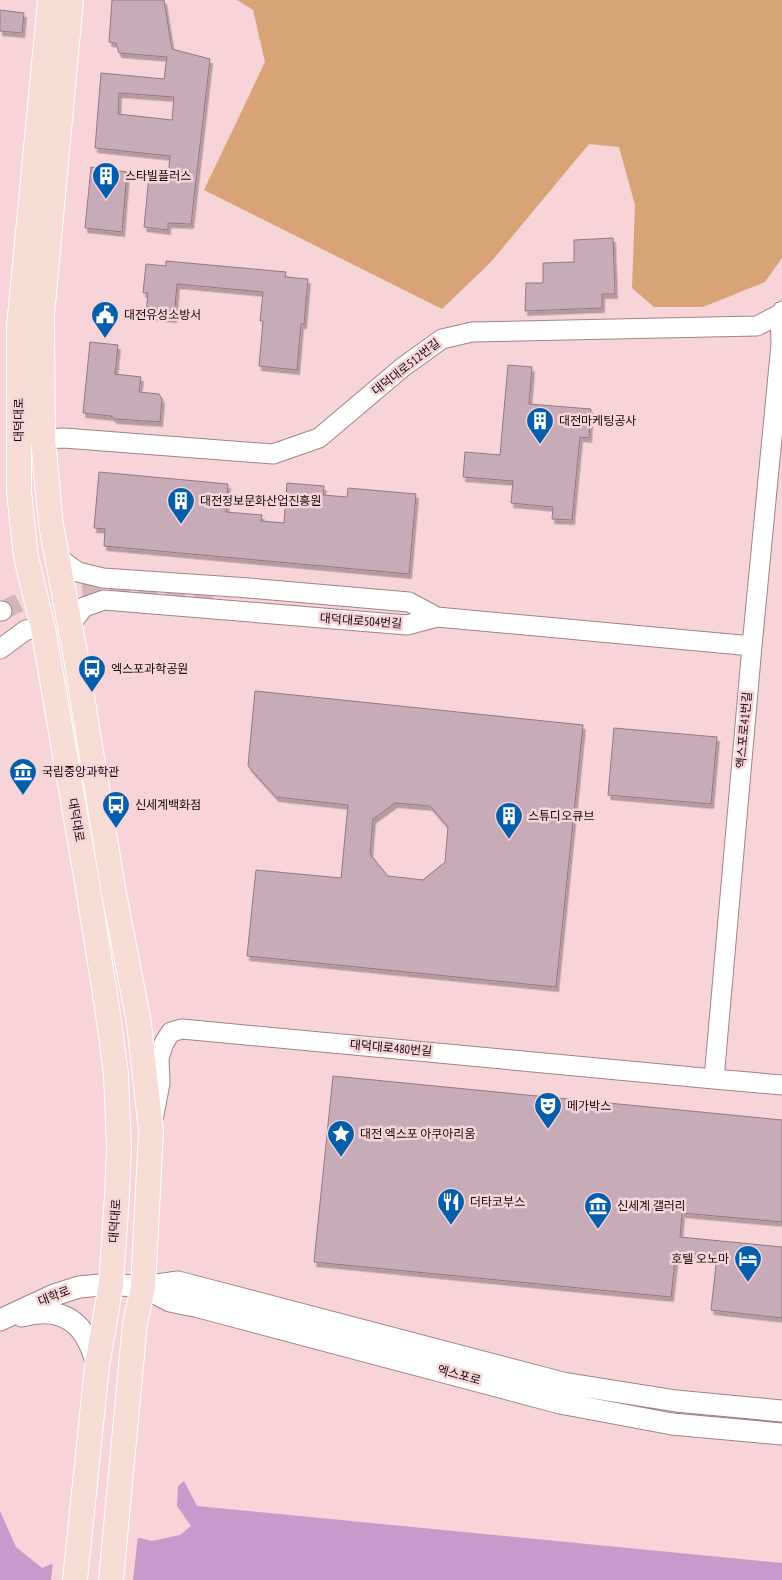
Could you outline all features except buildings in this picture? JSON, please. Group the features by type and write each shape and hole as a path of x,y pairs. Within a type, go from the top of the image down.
{"main road":[{"name":"대덕대로","path":"50,0 19,328 19,492 26,557 43,628 87,882 116,1074 119,1148 111,1284 97,1366 75,1580"},
{"name":"대덕대로","path":"70,0 42,316 43,439 57,557 113,888 139,1023 151,1131 143,1287 135,1323 111,1580"},
{"name":"엑스포로","path":"111,1284 143,1287 178,1282 563,1383 676,1401 782,1411"},
{"name":"대학로","path":"0,1321 54,1295 79,1287 111,1284"},
{"name":"엑스포로","path":"143,1287 170,1301 209,1309 560,1403 672,1424 782,1434"},
{"path":"0,1321 30,1314 52,1312 69,1318 80,1328 90,1343 97,1366"}],"street":[{"name":"대덕대로512번길","path":"43,439 64,438 273,454 319,438 403,367 442,339 472,332 757,326 781,313"},
{"name":"엑스포로41번길","path":"714,1078 781,344 781,313"},
{"path":"57,557 78,572 103,578 409,602 437,618"},
{"path":"202,585 192,591 194,602 209,604"},
{"path":"70,625 84,607 104,600 209,604 437,618 752,646"},
{"path":"0,648 26,630 43,628"},
{"name":"대덕대로480번길","path":"151,1131 160,1083 159,1058 164,1042 171,1032 182,1029 714,1078"},
{"path":"714,1078 782,1085"}],"shaded area":[{"path":"237,0 782,0 782,258 765,282 703,307 654,307 632,288 635,205 619,147 589,144 491,262 442,309 204,190 265,62 253,10"},
{"path":"184,1481 197,1506 782,1563 782,1580 0,1580 0,1511 16,1547 42,1568 90,1548 140,1538 152,1541 180,1535 191,1526 177,1506 178,1486"}],"pier":[{"path":"138,1536 133,1580 51,1580 53,1560 89,1545"}],"tunnel":[{"path":"2,611 24,600 51,592 84,589 214,600"}],"place":[{"name":"스타빌플러스","path":"106,200"},
{"name":"대전유성소방서","path":"105,339"},
{"name":"대전마케팅공사","path":"540,445"},
{"name":"대전정보문화산업진흥원","path":"181,525"},
{"name":"엑스포과학공원","path":"92,693"},
{"name":"국립중앙과학관","path":"23,796"},
{"name":"신세계백화점","path":"116,829"},
{"name":"스튜디오큐브","path":"509,840"},
{"name":"메가박스","path":"548,1130"},
{"name":"대전 엑스포 아쿠아리움","path":"341,1158"},
{"name":"더타코부스","path":"451,1226"},
{"name":"신세계 갤러리","path":"598,1230"},
{"name":"호텔 오노마","path":"748,1283"}]}
